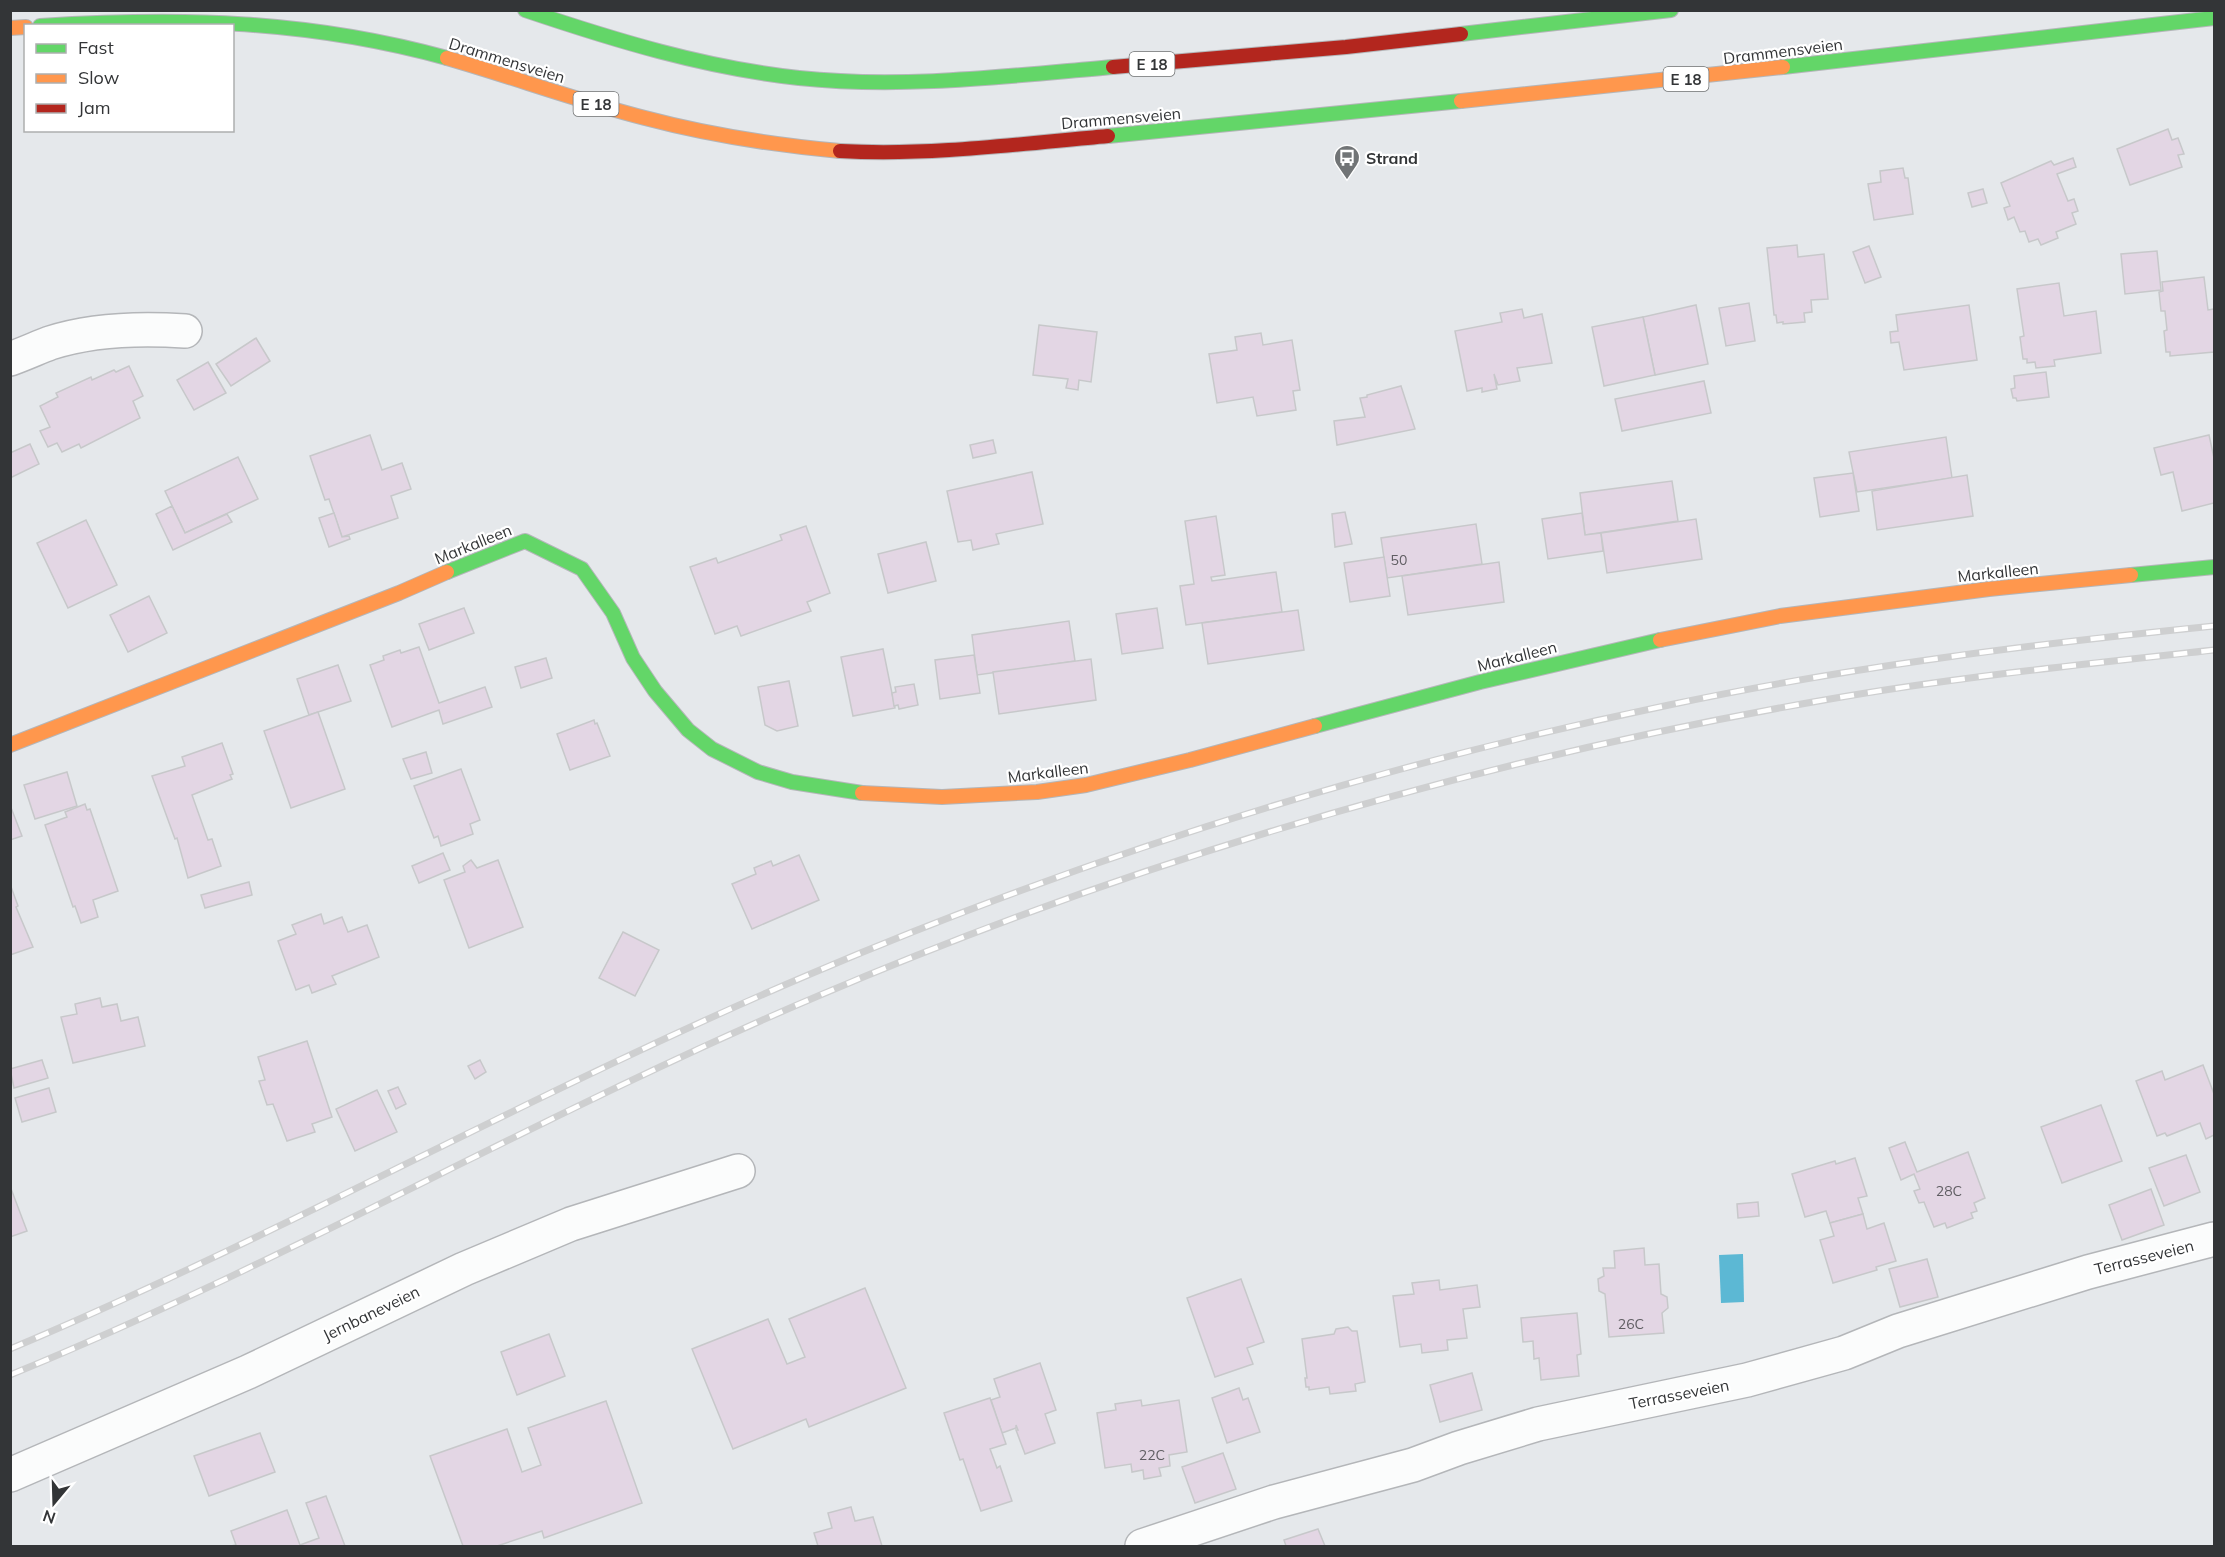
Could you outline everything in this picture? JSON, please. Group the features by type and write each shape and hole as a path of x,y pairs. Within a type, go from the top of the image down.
{"main road":[{"name":"E 18","path":"525,10 605,37 706,63 752,72 806,78 894,83 958,80 1346,47 1671,10"},
{"name":"Drammensveien","path":"79,24 158,20 236,22 307,28 371,39 503,74 583,101 743,140 845,151 896,152 1042,142 1688,79 2214,18"},
{"name":"Markalleen","path":"10,745 399,593 462,565 525,541 582,569 614,613 633,658 655,691 688,730 712,749 759,772 792,782 862,793 942,797 1037,792 1086,785 1619,648 1780,616 1989,589 2214,567"}],"street":[{"path":"10,359 50,343 85,334 140,328 185,331"},
{"name":"Jernbaneveien","path":"10,1475 248,1372 485,1260 571,1224 738,1171"},
{"name":"Terrasseveien","path":"1142,1546 1274,1502 1413,1465 1459,1448 1538,1424 1747,1380 1844,1353 1898,1331 2088,1272 2214,1239"}],"water":[{"path":"1743,1254 1744,1302 1721,1303 1719,1255"}],"building":[{"path":"2168,129 2172,140 2178,138 2184,154 2178,155 2182,167 2130,185 2117,149"},
{"path":"2073,158 2076,167 2057,174 2068,201 2074,199 2078,211 2072,213 2076,224 2056,232 2058,238 2041,245 2038,239 2029,242 2025,231 2020,232 2014,217 2008,220 2004,208 2010,206 2001,183 2051,161 2054,165"},
{"path":"1903,168 1905,178 1908,178 1913,214 1874,220 1868,184 1881,182 1880,171"},
{"path":"1983,189 1987,203 1972,207 1968,193"},
{"path":"1797,245 1798,257 1824,254 1828,299 1811,300 1812,312 1804,313 1805,322 1777,323 1776,315 1774,315 1767,248"},
{"path":"1869,246 1881,277 1865,283 1853,252"},
{"path":"2157,251 2161,290 2125,294 2121,254"},
{"path":"2204,277 2208,310 2214,309 2214,352 2170,356 2170,352 2166,352 2165,311 2161,311 2159,292 2163,291 2162,282"},
{"path":"2059,283 2064,316 2096,311 2101,353 2054,360 2055,366 2036,368 2035,362 2027,363 2027,359 2023,359 2020,337 2024,336 2017,289"},
{"path":"1749,303 1755,341 1726,346 1719,308"},
{"path":"1696,305 1708,364 1655,375 1643,317"},
{"path":"1969,305 1977,360 1904,370 1899,342 1891,343 1890,332 1898,331 1896,315"},
{"path":"1522,309 1524,318 1542,314 1552,363 1517,368 1520,381 1498,385 1494,374 1497,389 1482,392 1482,388 1467,391 1455,331 1502,322 1500,313"},
{"path":"1643,317 1655,375 1604,386 1592,327"},
{"path":"1039,325 1097,332 1091,382 1079,380 1078,390 1066,388 1068,379 1033,375"},
{"path":"1261,333 1263,345 1292,340 1300,390 1293,391 1296,410 1257,416 1253,397 1217,403 1209,354 1237,350 1235,337"},
{"path":"256,338 270,361 231,386 216,364"},
{"path":"208,362 226,393 194,410 177,380"},
{"path":"129,366 143,396 133,401 140,418 81,448 79,444 62,452 57,443 48,447 40,431 50,427 40,406 58,397 56,393 91,377 92,380"},
{"path":"2046,372 2049,397 2017,401 2013,398 2011,389 2015,388 2014,376"},
{"path":"1704,381 1711,413 1622,431 1615,399"},
{"path":"1401,386 1415,429 1337,445 1334,421 1365,417 1360,398"},
{"path":"370,435 382,470 402,463 411,489 391,496 398,518 342,537 329,499 325,500 310,456"},
{"path":"2209,435 2214,458 2214,503 2182,511 2173,472 2161,475 2154,448"},
{"path":"1946,437 1952,478 1857,492 1849,452"},
{"path":"993,440 996,453 973,458 970,445"},
{"path":"30,444 39,464 10,478 10,453"},
{"path":"238,457 258,499 185,533 165,491"},
{"path":"1032,472 1043,524 996,534 999,544 973,550 971,540 958,542 947,491"},
{"path":"1853,473 1859,511 1820,517 1814,478"},
{"path":"1967,475 1973,516 1877,530 1872,491"},
{"path":"1672,481 1678,521 1585,535 1580,493"},
{"path":"172,506 185,533 227,514 232,522 173,550 156,514"},
{"path":"1345,512 1352,544 1335,547 1332,514"},
{"path":"334,513 342,537 349,536 350,539 329,547 319,518"},
{"path":"1582,513 1585,535 1601,533 1603,551 1548,559 1542,519"},
{"path":"1216,516 1225,575 1211,577 1212,581 1276,572 1282,612 1186,625 1180,586 1194,584 1185,521"},
{"path":"1696,519 1702,559 1607,573 1601,533"},
{"path":"86,520 117,585 68,608 37,543"},
{"path":"1476,524 1482,564 1387,578 1381,538"},
{"path":"806,526 830,593 807,602 811,611 741,636 737,626 715,634 690,567 716,558 718,563 782,540 780,535"},
{"path":"926,542 936,581 888,593 878,554"},
{"path":"1384,557 1390,596 1350,602 1344,563"},
{"path":"1499,562 1504,602 1408,615 1402,576"},
{"path":"149,596 167,633 128,652 110,615"},
{"path":"464,608 474,633 429,650 419,624"},
{"path":"1157,608 1163,648 1122,654 1116,614"},
{"path":"1298,610 1304,650 1208,664 1202,623"},
{"path":"1069,621 1075,661 977,675 972,635"},
{"path":"419,647 439,703 485,687 492,707 443,724 439,710 392,727 370,665 384,660 383,656"},
{"path":"883,649 895,708 853,716 841,657"},
{"path":"974,655 980,693 940,699 935,660"},
{"path":"546,658 552,678 521,688 515,667"},
{"path":"1091,659 1096,700 999,714 993,672"},
{"path":"338,665 351,701 309,715 297,679"},
{"path":"789,681 798,726 777,731 765,725 758,687"},
{"path":"914,684 918,705 899,709 898,705 894,706 892,693 896,692 895,687"},
{"path":"318,712 345,789 291,808 264,731"},
{"path":"594,720 610,756 570,770 557,734"},
{"path":"222,743 233,774 230,775 232,779 192,795 208,840 212,839 221,866 188,878 177,838 175,839 152,776 185,766 182,757"},
{"path":"426,752 432,773 411,779 403,759"},
{"path":"461,769 480,820 470,824 473,834 441,846 438,836 434,838 414,786"},
{"path":"67,772 77,806 35,819 24,785"},
{"path":"85,804 87,810 90,809 118,891 93,900 98,917 81,923 75,906 73,907 45,825 67,817 65,812"},
{"path":"10,805 22,836 10,840"},
{"path":"443,853 450,870 419,883 412,866"},
{"path":"799,855 819,900 752,929 732,884 756,874 754,868 771,861 773,866"},
{"path":"471,860 477,868 498,860 523,927 469,948 444,880 465,872 463,866"},
{"path":"249,882 252,895 205,908 201,895"},
{"path":"10,884 18,906 16,907 33,947 10,955"},
{"path":"321,914 324,924 342,917 348,932 367,925 379,957 332,976 336,984 312,993 309,985 296,990 278,941 296,934 292,925"},
{"path":"623,932 659,950 635,996 599,978"},
{"path":"100,998 102,1007 117,1004 121,1021 138,1017 145,1046 73,1063 61,1017 77,1014 75,1004"},
{"path":"307,1041 332,1117 312,1124 315,1132 287,1141 273,1104 267,1105 259,1081 265,1080 258,1057"},
{"path":"42,1060 48,1078 14,1088 10,1069"},
{"path":"480,1060 486,1072 475,1079 468,1066"},
{"path":"2203,1065 2214,1094 2214,1135 2206,1139 2200,1123 2167,1136 2165,1133 2157,1136 2136,1081 2162,1071 2165,1080"},
{"path":"398,1087 406,1104 396,1109 388,1091"},
{"path":"49,1088 56,1112 22,1122 15,1098"},
{"path":"377,1090 397,1132 355,1151 336,1109"},
{"path":"2101,1105 2122,1161 2062,1183 2041,1127"},
{"path":"1905,1142 1917,1172 1968,1152 1985,1198 1974,1203 1977,1211 1971,1213 1973,1218 1947,1228 1945,1223 1934,1227 1924,1202 1919,1203 1914,1191 1920,1189 1914,1174 1901,1180 1889,1148"},
{"path":"2186,1155 2200,1192 2164,1206 2149,1168"},
{"path":"1855,1158 1867,1196 1858,1198 1863,1214 1830,1223 1826,1211 1805,1217 1792,1174 1835,1161 1836,1164"},
{"path":"10,1186 27,1231 10,1237"},
{"path":"2151,1189 2164,1225 2122,1240 2109,1205"},
{"path":"1758,1202 1759,1216 1738,1218 1737,1204"},
{"path":"1863,1214 1867,1229 1884,1223 1896,1261 1876,1267 1877,1270 1833,1283 1820,1240 1834,1236 1830,1223"},
{"path":"1644,1248 1645,1265 1659,1264 1661,1294 1667,1297 1668,1308 1662,1313 1664,1333 1609,1337 1605,1294 1599,1291 1598,1279 1604,1276 1603,1268 1615,1268 1614,1251"},
{"path":"1927,1259 1938,1297 1900,1307 1889,1269"},
{"path":"1241,1279 1264,1342 1247,1348 1253,1364 1215,1377 1187,1298"},
{"path":"1439,1280 1440,1290 1477,1285 1480,1307 1463,1309 1467,1338 1447,1340 1448,1350 1422,1353 1421,1344 1400,1347 1393,1296 1414,1294 1412,1283"},
{"path":"865,1288 906,1388 809,1427 806,1419 733,1449 692,1349 768,1319 787,1364 805,1357 789,1319"},
{"path":"1577,1313 1581,1354 1577,1355 1579,1376 1541,1380 1539,1358 1534,1359 1533,1341 1523,1342 1521,1318"},
{"path":"1348,1327 1352,1331 1357,1331 1365,1382 1355,1384 1356,1391 1330,1394 1329,1387 1309,1390 1309,1387 1306,1387 1302,1339 1334,1334 1336,1329"},
{"path":"549,1334 565,1376 517,1395 501,1352"},
{"path":"1040,1363 1056,1410 1045,1414 1055,1443 1025,1454 1016,1425 1016,1428 1002,1433 991,1400 1000,1397 994,1379"},
{"path":"1472,1373 1482,1410 1440,1422 1430,1385"},
{"path":"1239,1388 1243,1400 1248,1398 1260,1432 1227,1443 1212,1398"},
{"path":"990,1398 1006,1444 990,1449 997,1468 1000,1466 1012,1501 981,1511 944,1413"},
{"path":"1141,1400 1142,1406 1179,1400 1187,1452 1169,1455 1170,1466 1159,1468 1161,1476 1144,1479 1143,1470 1132,1472 1131,1464 1105,1468 1097,1413 1116,1410 1115,1404"},
{"path":"606,1401 642,1503 544,1538 542,1531 497,1546 463,1546 430,1456 507,1429 522,1472 541,1465 528,1428"},
{"path":"260,1433 275,1472 209,1496 194,1456"},
{"path":"1223,1453 1236,1489 1195,1503 1182,1467"},
{"path":"326,1496 345,1546 231,1546 236,1545 231,1531 287,1510 300,1545 319,1538 306,1503"},
{"path":"851,1507 855,1521 873,1517 882,1546 818,1546 814,1533 832,1528 828,1513"},
{"path":"1318,1529 1325,1546 1286,1546 1284,1540"}],"railway":[{"path":"10,1349 211,1259 707,1019 912,932 1124,854 1340,786 1449,756 1669,705 1804,679 1941,658 2214,626"},
{"path":"10,1375 214,1284 615,1088 818,996 940,946 1189,857 1315,818 1443,783 1571,751 1700,723 1926,684 2214,650"}],"traffic: fast":[{"path":"525,10 660,52 729,67 799,78 916,82 1113,67"},
{"path":"1461,34 1671,10"},
{"path":"1783,67 2214,18"},
{"path":"75,24 144,22 245,24 345,36 396,45 447,58"},
{"path":"1108,136 1461,101"},
{"path":"447,572 525,541 582,569 613,613 633,658 655,691 688,730 712,749 758,772 792,782 862,793"},
{"path":"2131,575 2214,567"},
{"path":"1315,726 1480,682 1660,640"}],"traffic: slow":[{"path":"10,28 24,27"},
{"path":"447,58 595,104 669,124 742,139 840,151"},
{"path":"1461,101 1783,67"},
{"path":"10,745 399,593 447,572"},
{"path":"1660,640 1780,616 1989,589 2131,575"},
{"path":"862,793 942,797 1037,792 1086,785 1315,726"}],"traffic: jam":[{"path":"1113,67 1346,47 1461,34"},
{"path":"840,151 940,151 1108,136"}],"place":[{"name":"Strand","path":"1347,181"}]}
